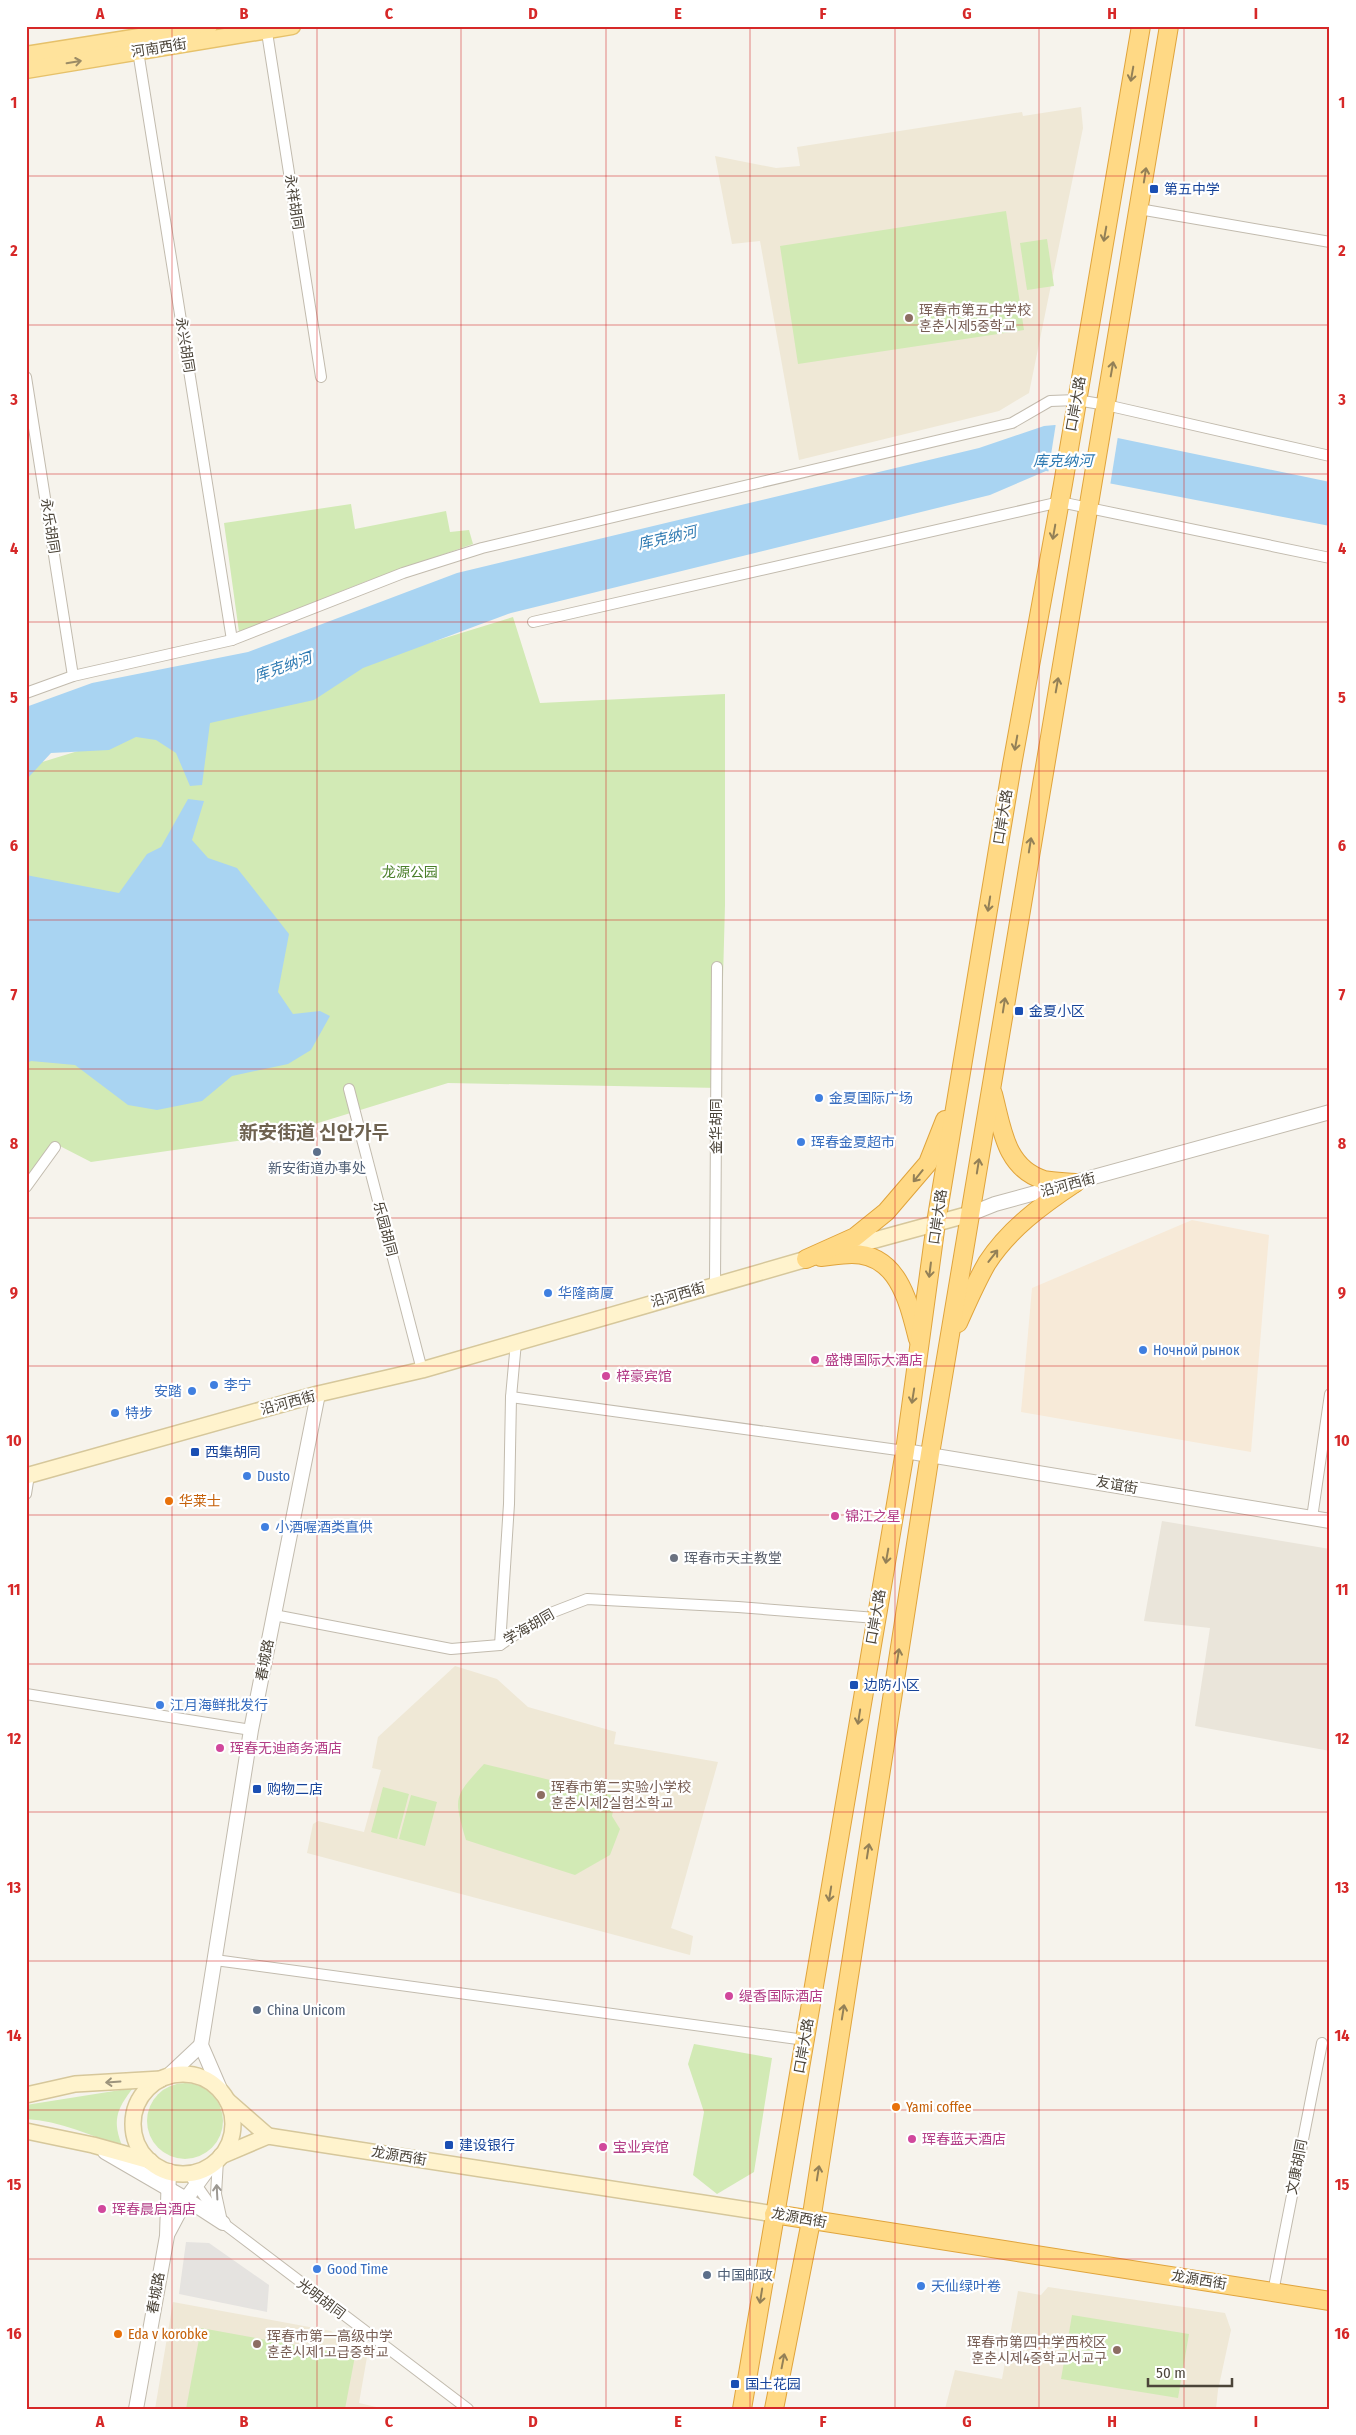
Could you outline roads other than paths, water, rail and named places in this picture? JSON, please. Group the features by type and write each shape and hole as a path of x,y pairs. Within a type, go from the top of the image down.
{"highway":[{"name":"口岸大路","path":"742,2409 905,1451 921,1348 936,1223 1012,765 1060,502 1141,26"},
{"name":"口岸大路","path":"774,2409 811,2221 930,1454 1169,26"},
{"path":"806,1259 855,1236 886,1212 928,1163 959,1084"},
{"path":"991,1086 1006,1147 1012,1157 1032,1175 1046,1180 1075,1183"},
{"path":"948,1346 988,1262 1022,1222 1075,1183"},
{"path":"806,1259 853,1254 867,1256 890,1269 903,1288 911,1307 921,1348"},
{"name":"龙源西街","path":"774,2214 1330,2302"}],"main road":[{"name":"河南西街","path":"26,56 209,26"},
{"name":"河南西街","path":"26,70 266,28 292,26"},
{"name":"沿河西街","path":"28,1475 318,1394 422,1370 715,1284 970,1214"},
{"path":"26,2095 75,2084 182,2074 196,2075 209,2081 268,2136 217,2161 192,2179 169,2171 150,2161 93,2145 26,2131"},
{"path":"150,2161 140,2148 134,2133 134,2116 143,2094 148,2088 165,2077"},
{"path":"217,2161 229,2144 233,2130 233,2115 224,2095"},
{"name":"龙源西街","path":"268,2136 774,2214"}],"street":[{"name":"永祥胡同","path":"266,28 321,377"},
{"name":"永兴胡同","path":"138,51 232,640"},
{"path":"1139,209 1330,242"},
{"name":"永乐胡同","path":"26,377 73,676"},
{"path":"26,693 73,676 232,640 403,573 482,548 1012,422 1050,401 1330,456"},
{"path":"533,622 1060,502 1330,558"},
{"name":"金华胡同","path":"715,1284 717,967"},
{"name":"乐园胡同","path":"348,1089 422,1370"},
{"name":"沿河西街","path":"970,1214 995,1204 1330,1112"},
{"path":"26,1187 55,1148"},
{"path":"500,1645 509,1504 511,1397 516,1342"},
{"name":"春城路","path":"201,2045 251,1730 318,1394"},
{"path":"1312,1518 1330,1394"},
{"path":"511,1397 905,1451"},
{"name":"友谊街","path":"905,1451 1330,1521"},
{"path":"26,1494 28,1475"},
{"name":"学海胡同","path":"274,1615 451,1649 500,1645 543,1616 587,1600 738,1607 876,1618"},
{"path":"26,1694 251,1730"},
{"path":"215,1960 805,2040"},
{"name":"文康胡同","path":"1273,2292 1322,2043"},
{"path":"165,2077 201,2045 224,2095"},
{"path":"93,2145 168,2188 223,2223"},
{"path":"217,2161 216,2194 223,2223"},
{"path":"167,2236 169,2171"},
{"path":"167,2236 186,2199 192,2179"},
{"name":"光明胡同","path":"192,2179 223,2223 468,2409"},
{"name":"春城路","path":"136,2409 167,2236"}],"water":[{"name":"库克纳河","path":"1055,425 1330,482 1330,526 1046,471 990,495 511,613 363,668 314,700 210,723 202,785 190,786 176,753 156,740 136,737 109,750 51,753 26,780 26,707 92,683 248,652 457,573 979,448 1044,426"},
{"path":"188,799 204,801 192,840 208,858 237,868 289,934 278,992 293,1014 320,1011 330,1016 311,1050 288,1064 232,1076 202,1101 157,1110 128,1105 75,1065 31,1061 26,1064 26,875 119,893 147,854 161,847"}],"place":[{"name":"第五中学","path":"1154,189"},
{"name":"珲春市第五中学校 훈춘시제5중학교","path":"909,318"},
{"name":"金夏小区","path":"1019,1011"},
{"name":"金夏国际广场","path":"819,1098"},
{"name":"珲春金夏超市","path":"801,1142"},
{"name":"新安街道办事处","path":"317,1152"},
{"name":"华隆商厦","path":"548,1293"},
{"name":"Ночной рынок","path":"1143,1350"},
{"name":"盛博国际大酒店","path":"815,1360"},
{"name":"梓豪宾馆","path":"606,1376"},
{"name":"李宁","path":"214,1385"},
{"name":"安踏","path":"192,1391"},
{"name":"特步","path":"115,1413"},
{"name":"西集胡同","path":"195,1452"},
{"name":"Dusto","path":"247,1476"},
{"name":"华莱士","path":"169,1501"},
{"name":"锦江之星","path":"835,1516"},
{"name":"小酒喔酒类直供","path":"265,1527"},
{"name":"珲春市天主教堂","path":"674,1558"},
{"name":"边防小区","path":"854,1685"},
{"name":"江月海鲜批发行","path":"160,1705"},
{"name":"珲春无迪商务酒店","path":"220,1748"},
{"name":"购物二店","path":"257,1789"},
{"name":"珲春市第二实验小学校 훈춘시제2실험소학교","path":"541,1795"},
{"name":"缇香国际酒店","path":"729,1996"},
{"name":"China Unicom","path":"257,2010"},
{"name":"Yami coffee","path":"896,2107"},
{"name":"珲春蓝天酒店","path":"912,2139"},
{"name":"建设银行","path":"449,2145"},
{"name":"宝业宾馆","path":"603,2147"},
{"name":"珲春晨启酒店","path":"102,2209"},
{"name":"Good Time","path":"317,2269"},
{"name":"中国邮政","path":"707,2275"},
{"name":"天仙绿叶卷","path":"921,2286"},
{"name":"Eda v korobke","path":"118,2334"},
{"name":"珲春市第一高级中学 훈춘시제1고급중학교","path":"257,2344"},
{"name":"珲春市第四中学西校区 훈춘시제4중학교서교구","path":"1117,2350"},
{"name":"国土花园","path":"735,2384"}],"district":[{"name":"新安街道 신안가두","path":"314,1132"}],"park label":[{"name":"龙源公园","path":"410,872"}]}
